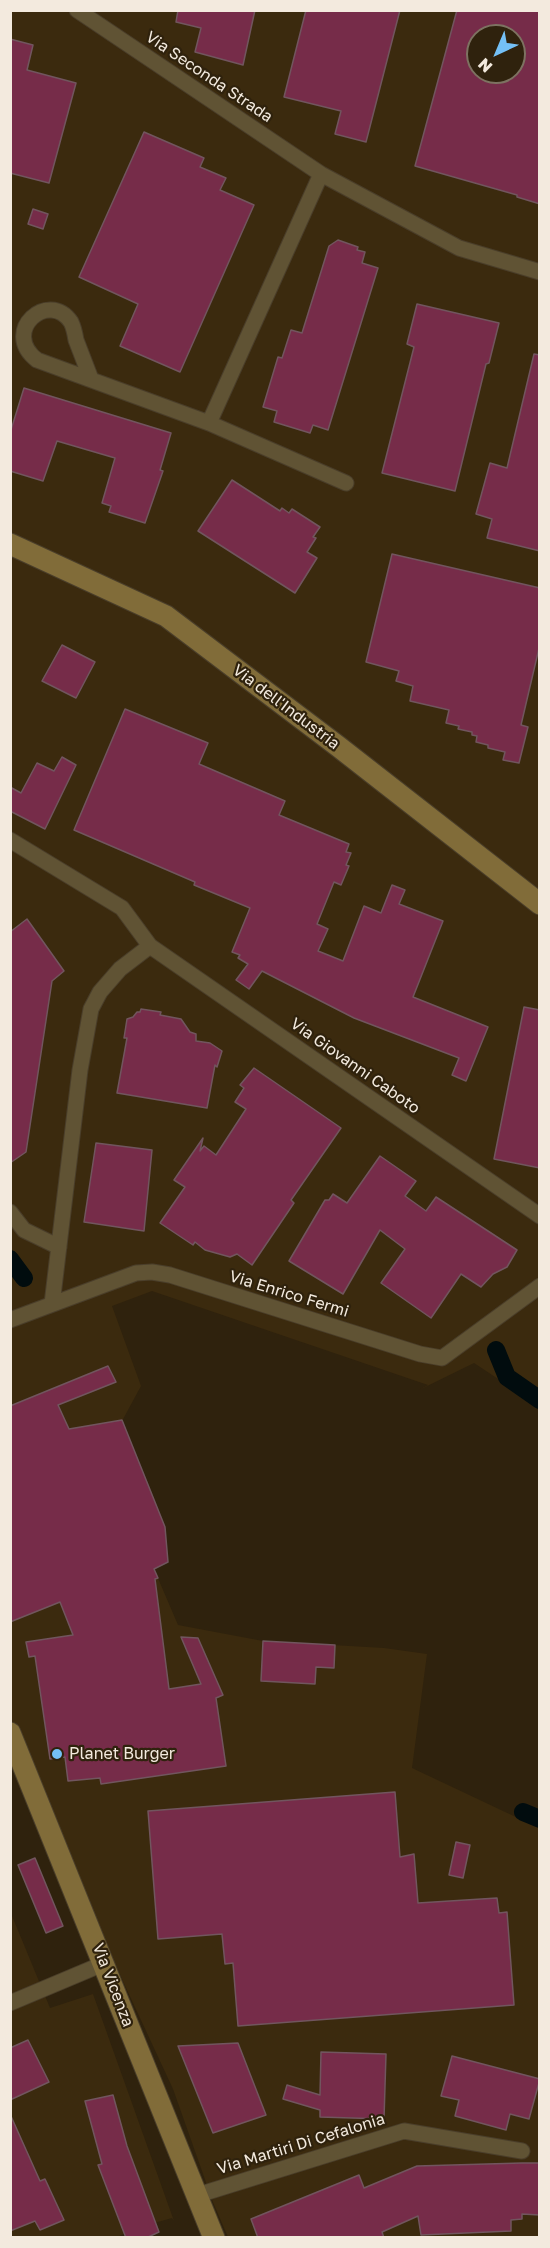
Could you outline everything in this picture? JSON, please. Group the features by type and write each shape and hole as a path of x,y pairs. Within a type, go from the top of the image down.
{"main road":[{"name":"Via dell'Industria","path":"10,544 166,616 540,904"},
{"name":"Via Vicenza","path":"10,1733 105,1963 214,2238"}],"street":[{"name":"Via Seconda Strada","path":"77,10 321,174 459,248 540,272"},
{"path":"209,423 321,174"},
{"path":"91,379 71,321 65,315 49,310 33,315 27,321 22,339 30,355 37,360 209,423 346,483"},
{"name":"Via Giovanni Caboto","path":"10,840 122,908 150,946 540,1216"},
{"path":"52,1304 80,1070 91,1009 100,992 120,969 150,946"},
{"path":"10,1212 24,1230 58,1247"},
{"name":"Via Enrico Fermi","path":"10,1320 136,1273 152,1272 182,1279 420,1354 442,1358 540,1286"},
{"path":"10,2003 105,1963"},
{"name":"Via Martiri Di Cefalonia","path":"198,2195 404,2131 522,2151"}],"shaded area":[{"path":"10,11 539,11 539,1406 474,1363 419,1390 428,1385 152,1291 112,1306 141,1386 122,1421 165,1527 168,1562 154,1569 178,1625 263,1641 384,1648 427,1654 412,1768 539,1828 539,2237 228,2237 213,2202 173,2089 11,1740"},
{"path":"10,1911 50,2008 93,1994 174,2221 172,2218 140,2227 117,2237 11,2237"}],"building":[{"path":"178,10 255,10 243,65 195,52 201,28 176,22"},
{"path":"306,10 400,10 366,142 335,134 341,111 284,97"},
{"path":"457,10 540,10 540,204 517,197 517,195 415,166"},
{"path":"10,39 33,45 27,70 76,83 49,183 10,173"},
{"path":"144,132 204,158 200,167 226,178 220,190 254,205 180,372 120,346 138,304 79,277"},
{"path":"33,209 48,214 43,229 28,224"},
{"path":"338,240 358,247 357,250 365,252 362,263 378,268 328,430 313,425 310,433 274,422 277,411 263,407 278,357 282,358 291,330 302,333 329,246"},
{"path":"417,304 499,323 489,363 486,364 455,491 382,473 414,347 407,344"},
{"path":"534,354 540,355 540,551 487,538 492,519 476,514 490,463 507,468"},
{"path":"24,388 171,433 160,470 163,471 145,523 109,512 111,506 102,503 115,458 57,441 43,481 10,471 10,433"},
{"path":"232,480 280,511 282,508 289,513 292,509 320,527 307,552 317,558 295,593 198,531"},
{"path":"392,554 540,588 540,644 521,725 528,727 519,763 503,760 505,752 488,748 488,745 476,742 477,736 472,735 472,732 446,723 449,710 410,701 413,686 396,681 399,671 366,662"},
{"path":"62,645 95,662 76,698 42,681"},
{"path":"125,709 208,743 199,764 285,801 279,815 349,844 346,852 351,853 346,865 349,866 341,885 334,882 317,924 328,929 318,951 343,961 364,906 381,913 392,885 405,890 399,904 443,921 413,997 488,1027 466,1081 452,1075 459,1058 354,1018 262,971 249,989 236,980 248,964 238,958 240,955 232,952 250,908 74,830"},
{"path":"62,757 76,765 45,829 10,811 10,787 21,793 37,763 54,771"},
{"path":"27,919 64,971 52,981 26,1152 10,1163 10,932"},
{"path":"524,1007 540,1010 540,1168 494,1159"},
{"path":"141,1009 161,1012 160,1015 181,1019 190,1032 196,1034 196,1041 210,1043 222,1051 217,1067 215,1065 207,1108 117,1093 127,1038 124,1038 127,1019 140,1012"},
{"path":"254,1068 341,1128 291,1200 294,1203 252,1265 237,1254 230,1257 205,1250 195,1242 193,1245 160,1223 185,1187 174,1180 203,1138 200,1151 204,1146 216,1155 246,1109 235,1102 244,1088 240,1085"},
{"path":"96,1143 152,1150 144,1231 84,1222"},
{"path":"380,1156 416,1181 405,1196 426,1211 436,1197 517,1250 507,1267 493,1274 481,1287 461,1274 431,1318 381,1283 405,1249 380,1230 343,1294 289,1261 325,1200 329,1200 333,1194 347,1203"},
{"path":"108,1366 116,1382 58,1405 69,1429 122,1420 165,1527 168,1562 154,1569 158,1578 155,1579 169,1689 201,1684 181,1637 198,1638 223,1695 216,1698 226,1766 101,1784 100,1778 68,1781 65,1757 50,1759 35,1656 29,1657 26,1642 73,1635 60,1602 10,1622 10,1406"},
{"path":"263,1641 335,1645 334,1668 316,1667 315,1684 261,1681"},
{"path":"395,1792 400,1857 414,1854 418,1903 497,1898 499,1913 507,1912 514,2005 238,2026 233,1963 225,1964 222,1934 158,1939 148,1811"},
{"path":"456,1842 470,1845 463,1878 449,1875"},
{"path":"35,1858 63,1926 46,1933 18,1865"},
{"path":"28,2040 49,2082 10,2100 10,2048"},
{"path":"238,2043 266,2115 213,2133 178,2046"},
{"path":"321,2052 386,2054 384,2119 320,2117 320,2110 283,2099 287,2085 320,2095"},
{"path":"452,2056 540,2079 529,2119 510,2114 506,2130 455,2116 459,2100 441,2096"},
{"path":"113,2095 127,2146 159,2232 146,2238 126,2238 98,2165 102,2164 85,2101"},
{"path":"10,2114 40,2181 45,2179 64,2220 40,2230 35,2221 10,2231"},
{"path":"540,2163 540,2215 522,2214 522,2219 511,2220 511,2231 421,2235 418,2216 382,2232 384,2238 258,2238 251,2219 359,2175 364,2188 417,2166"}],"waterway":[{"path":"10,1259 24,1278"},
{"path":"496,1350 507,1377 540,1400"},
{"path":"523,1812 540,1819"}],"place":[{"name":"Planet Burger","path":"57,1754"}]}
